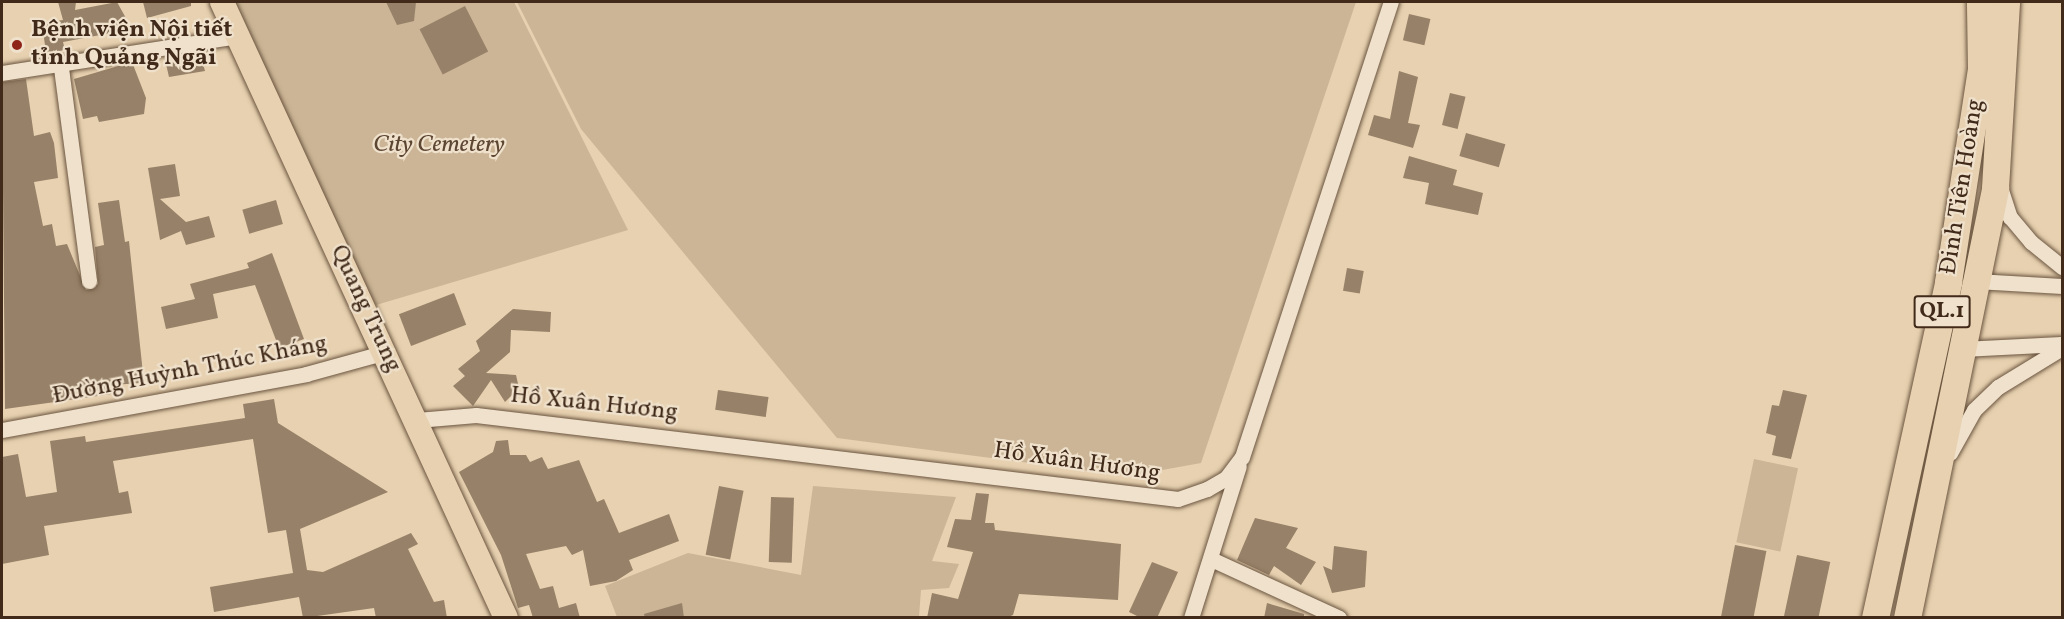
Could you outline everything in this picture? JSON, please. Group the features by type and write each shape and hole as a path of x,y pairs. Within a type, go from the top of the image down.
{"highway":[{"name":"Đinh Tiên Hoàng","path":"1875,618 1948,282 1981,69 1980,2"},
{"name":"Đinh Tiên Hoàng","path":"1907,618 1997,171 2006,2"}],"main road":[{"name":"Quang Trung","path":"222,2 386,352 506,618"}],"street":[{"name":"Hồ Xuân Hương","path":"417,420 488,416 1178,499 1226,478 1242,457 1391,2"},
{"path":"2,73 61,68 238,36"},
{"path":"61,68 89,281"},
{"path":"1997,171 2010,217 2031,242 2062,267"},
{"path":"1976,281 2062,286"},
{"path":"1962,349 2062,346"},
{"path":"1935,488 1974,410 1998,387 2062,346"},
{"name":"Đường Huỳnh Thúc Kháng","path":"2,430 306,375 386,352"},
{"path":"1191,618 1242,457"},
{"path":"1211,559 1339,618"}],"green space":[{"name":"City Cemetery","path":"229,2 514,2 628,230 366,308"},
{"path":"517,2 1356,2 1201,463 1129,476 837,438 581,129"},
{"path":"1754,459 1798,468 1780,551 1736,542"},
{"path":"813,486 956,497 932,561 959,564 949,588 921,590 919,617 617,617 605,586 688,553 801,575"}],"building":[{"path":"58,2 76,2 75,10 117,2 132,29 63,42 65,50 46,53 42,23 63,20"},
{"path":"143,2 191,2 191,6 147,18"},
{"path":"386,2 416,2 414,21 397,25"},
{"path":"465,6 488,51 443,75 420,29"},
{"path":"1409,14 1430,19 1424,45 1403,40"},
{"path":"201,56 205,71 169,77 166,64"},
{"path":"132,62 146,98 144,114 99,122 97,116 83,119 74,79"},
{"path":"1399,71 1418,77 1408,123 1420,125 1413,148 1368,135 1374,115 1390,119"},
{"path":"26,79 34,136 50,132 54,143 58,178 34,182 43,226 52,224 56,246 67,244 86,290 98,284 95,247 104,245 98,203 119,200 125,242 129,241 144,383 110,385 112,394 5,409 2,82"},
{"path":"1450,93 1466,97 1458,129 1442,125"},
{"path":"1466,133 1505,144 1499,167 1459,156"},
{"path":"1409,156 1457,170 1453,185 1483,193 1478,215 1425,204 1429,183 1403,178"},
{"path":"175,164 180,196 160,199 186,222 209,216 215,237 186,245 181,231 160,240 148,168"},
{"path":"276,200 283,224 249,234 242,210"},
{"path":"272,253 304,339 279,348 255,285 213,294 218,318 166,329 161,307 195,299 190,284 249,268 247,263"},
{"path":"1347,268 1364,271 1360,294 1343,291"},
{"path":"454,293 466,325 411,346 399,314"},
{"path":"513,309 551,312 550,332 511,330 510,352 486,373 516,375 519,388 505,402 491,380 473,406 453,386 465,376 458,369 480,351 476,341"},
{"path":"718,390 769,397 766,417 715,410"},
{"path":"1783,390 1807,395 1791,459 1772,455 1776,436 1766,433 1772,405 1779,406"},
{"path":"274,399 278,423 388,492 300,529 307,570 323,572 411,533 418,544 408,549 434,602 444,600 447,618 376,618 374,608 303,618 299,597 214,612 210,587 293,573 286,530 268,533 253,439 113,461 119,493 128,491 132,513 44,526 49,555 2,564 2,457 18,454 26,497 57,492 50,441 85,436 86,442 245,418 243,404"},
{"path":"508,440 510,455 526,455 530,462 542,457 548,469 579,460 597,502 604,499 619,533 669,514 679,541 629,560 633,570 616,581 590,586 583,550 572,555 566,546 526,554 540,589 553,586 559,608 576,603 580,618 533,618 529,605 518,608 501,555 459,472 493,452 496,441"},
{"path":"719,486 744,491 730,559 706,555"},
{"path":"976,493 989,494 985,523 994,523 995,530 1121,544 1118,600 1019,594 1013,615 1006,618 927,618 932,593 958,599 973,552 947,547 955,519 971,520"},
{"path":"771,497 794,498 792,563 769,562"},
{"path":"1255,518 1298,528 1286,548 1316,562 1301,585 1274,566 1269,575 1237,560"},
{"path":"1735,545 1766,551 1753,618 1721,618"},
{"path":"1334,546 1367,551 1365,587 1332,593 1323,566 1332,570"},
{"path":"1797,555 1830,562 1818,618 1784,618"},
{"path":"1152,562 1178,572 1157,618 1141,618 1129,612"},
{"path":"682,603 684,618 645,618 644,614"},
{"path":"1267,603 1304,614 1304,618 1264,618"}],"place":[{"name":"Bệnh viện Nội tiết tỉnh Quảng Ngãi","path":"17,45"}]}
